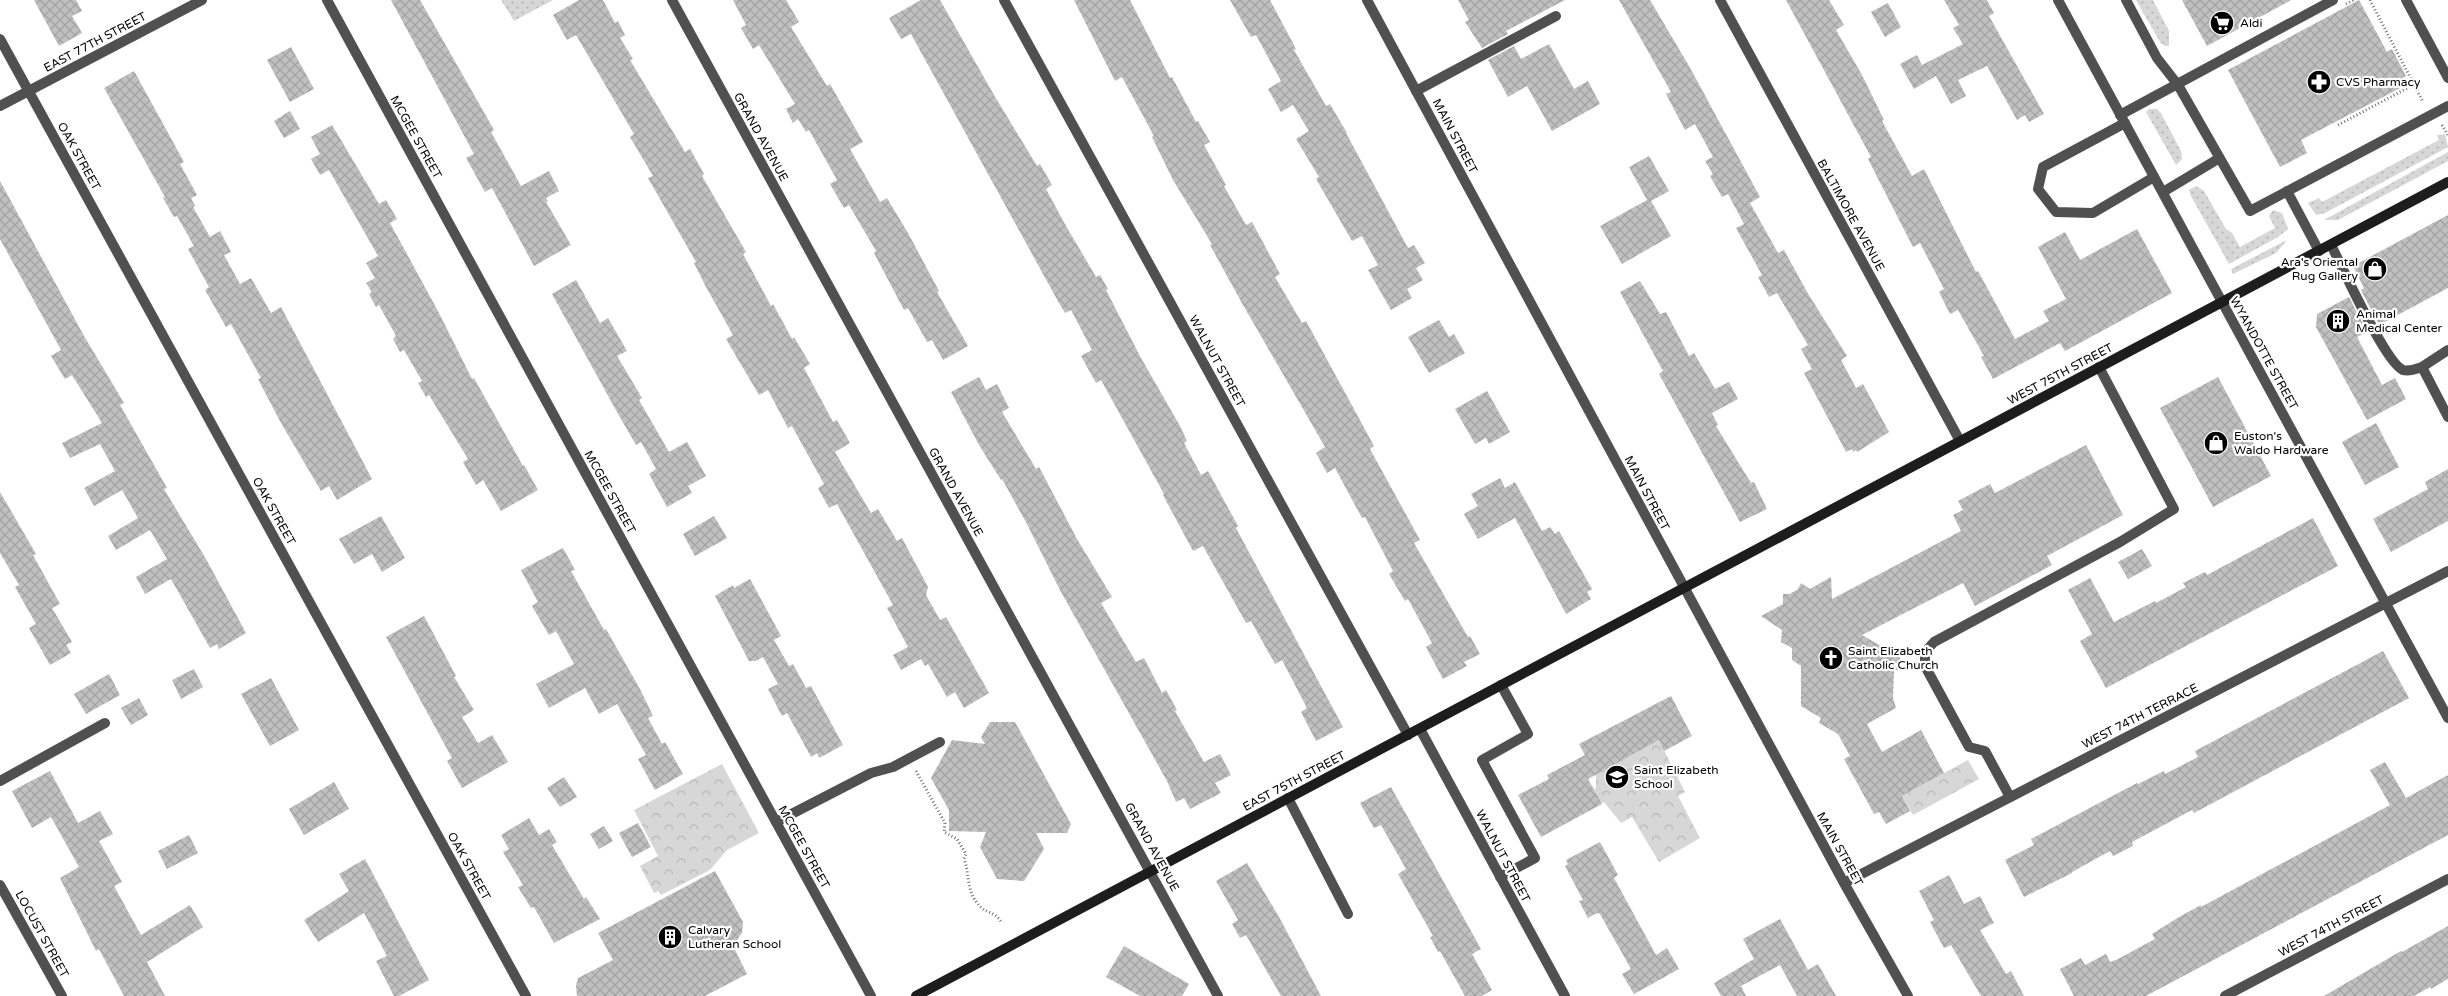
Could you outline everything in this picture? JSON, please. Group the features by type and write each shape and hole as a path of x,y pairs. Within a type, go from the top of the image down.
{"main road":[{"name":"WEST 75TH STREET","path":"1684,587 2448,182"},
{"name":"EAST 75TH STREET","path":"916,996 1684,587"}],"street":[{"name":"EAST 77TH STREET","path":"0,106 202,0"},
{"name":"MCGEE STREET","path":"327,0 871,996"},
{"name":"GRAND AVENUE","path":"672,0 1218,996"},
{"name":"WALNUT STREET","path":"1004,0 1408,735"},
{"name":"MAIN STREET","path":"1367,0 1844,883 1908,996"},
{"name":"BALTIMORE AVENUE","path":"1720,0 1960,441"},
{"name":"WYANDOTTE STREET","path":"2058,0 2448,718"},
{"path":"2126,0 2157,58 2178,85 2218,159 2250,211 2448,106"},
{"path":"2154,177 2094,213 2056,212 2038,189 2043,167 2178,85 2333,0"},
{"path":"2406,0 2448,78"},
{"path":"1416,91 1556,16"},
{"name":"OAK STREET","path":"0,39 526,996"},
{"path":"2162,192 2218,159"},
{"path":"2287,192 2319,251"},
{"path":"2331,245 2373,328 2395,364 2403,370 2422,367 2448,350"},
{"path":"2010,797 1985,751 1970,746 1925,666 1925,652 1934,642 2120,542 2174,509 2098,367"},
{"path":"2422,367 2448,417"},
{"name":"WEST 74TH TERRACE","path":"1844,883 2448,571"},
{"path":"1500,877 1535,858 1482,760 1528,734 1501,685"},
{"path":"0,781 104,723"},
{"name":"WALNUT STREET","path":"1420,729 1565,996"},
{"path":"776,822 871,773 893,767 940,742"},
{"path":"1288,798 1348,914"},
{"name":"WEST 74TH STREET","path":"2225,996 2448,879"},
{"name":"LOCUST STREET","path":"0,885 62,996"}],"path":[{"path":"2370,0 2424,103"},
{"path":"2338,125 2415,84"},
{"path":"2440,120 2448,135"},
{"path":"909,758 945,823 944,832 957,839 966,854 964,859 968,869 969,888 975,901 983,909 995,913 1002,923"}],"green space":[{"path":"501,0 553,0 514,21"},
{"path":"2136,0 2153,0 2169,31 2169,46 2165,46 2160,42"},
{"path":"2149,109 2157,109 2161,113 2181,151 2182,159 2176,165 2146,112"},
{"path":"2445,134 2448,147 2325,213 2316,215 2308,203 2319,198 2322,202 2439,140 2437,135"},
{"path":"2448,152 2448,161 2338,220 2324,220"},
{"path":"2196,186 2204,191 2226,229 2232,233 2240,247 2275,228 2269,216 2273,210 2282,213 2288,229 2278,237 2229,264 2191,196 2189,190"},
{"path":"2287,240 2276,253 2233,274 2231,269"},
{"path":"1659,740 1685,792 1678,796 1700,838 1659,862 1632,817 1621,823 1604,802 1601,803 1594,789 1596,788 1596,774"},
{"path":"1968,760 1979,779 1913,815 1902,796"},
{"path":"722,764 759,833 727,850 710,870 661,895 658,891 654,893 640,866 658,856 634,810"}],"building":[{"path":"34,0 76,0 82,11 72,16 82,33 59,46"},
{"path":"391,0 420,0 494,130 491,132 521,186 549,171 559,191 546,198 548,201 546,202 571,245 534,266 492,188 485,192 466,158 474,154"},
{"path":"579,0 603,0 615,23 618,21 625,35 620,38 633,59 630,60 685,152 690,149 704,174 702,176 746,252 743,254 771,306 773,304 792,339 794,337 810,364 804,368 833,422 837,420 850,443 835,452 871,513 878,509 897,541 902,538 928,587 926,595 940,620 946,617 989,693 964,708 955,692 947,697 928,664 925,666 921,659 901,670 893,655 908,647 887,608 893,605 837,504 829,508 818,488 824,484 792,426 788,428 768,390 759,395 726,339 733,335 706,287 694,263 696,262 648,178 653,176 630,137 634,134 576,35 567,40 553,15"},
{"path":"733,0 786,0 799,22 791,27 827,86 830,84 863,142 850,149 880,202 887,198 908,233 939,291 937,292 968,346 943,360 932,340 927,342 908,308 904,310 874,253 876,251 849,205 844,208 830,184 837,180 809,130 806,132 798,119 793,123 786,109 795,104 759,45 753,49 741,28 746,25"},
{"path":"921,0 940,0 1037,166 1040,164 1052,185 1046,189 1096,277 1100,275 1108,289 1106,290 1141,358 1180,426 1187,441 1184,443 1201,475 1208,471 1238,526 1236,528 1343,727 1316,741 1301,712 1307,708 1282,660 1275,664 1251,621 1246,623 1203,546 1193,551 1101,380 1096,383 1081,356 1092,350 1071,310 1065,313 1059,303 911,34 901,39 889,18"},
{"path":"1074,0 1130,0 1170,78 1172,77 1196,122 1198,121 1210,142 1204,145 1226,185 1224,186 1246,225 1252,222 1280,274 1275,277 1302,323 1306,321 1374,446 1370,449 1420,540 1414,543 1468,637 1470,636 1480,654 1464,662 1467,666 1443,679 1426,647 1432,643 1408,599 1405,601 1389,574 1393,571 1365,517 1362,518 1335,468 1327,473 1316,453 1325,447 1243,305 1210,245 1212,244 1173,180 1152,137 1154,136 1122,77 1115,81"},
{"path":"1230,0 1270,0 1296,49 1294,50 1326,106 1330,104 1347,133 1408,248 1414,245 1425,263 1416,268 1423,280 1407,289 1412,298 1391,310 1368,270 1378,265 1362,236 1352,241 1316,179 1319,177 1296,139 1309,131 1293,105 1281,112 1268,89 1281,81 1256,35 1251,37"},
{"path":"1458,0 1565,0 1506,31 1508,34 1482,48 1465,22 1469,20"},
{"path":"1619,0 1650,0 1689,66 1760,197 1750,203 1778,253 1784,250 1807,292 1847,356 1841,360 1856,388 1863,384 1889,432 1857,452 1856,450 1853,452 1852,449 1846,452 1804,373 1812,369 1801,349 1808,345 1777,293 1769,297 1758,277 1762,275 1736,228 1744,224 1728,194 1722,197 1710,176 1713,174 1705,161 1713,157 1695,124 1685,130 1666,94 1671,92"},
{"path":"1786,0 1829,0 1844,25 1836,30 1862,75 1884,120 1882,121 1912,176 1924,169 1976,272 1978,271 2015,339 2049,321 2043,311 2066,299 2038,247 2065,232 2080,260 2137,229 2172,293 2065,351 2060,343 1993,379 1981,357 1984,356 1958,310 1950,314 1939,292 1944,289 1920,243 1913,247 1868,159 1871,157"},
{"path":"1944,0 1987,0 1994,13 1989,16 2044,114 2029,122 2025,115 2017,120 1987,66 1958,80 1966,96 1951,104 1936,76 1914,89 1900,64 1917,55 1922,65 1963,44 1953,28 1959,25"},
{"name":"Aldi","path":"2182,0 2291,0 2207,46"},
{"name":"CVS Pharmacy","path":"2359,0 2387,52 2392,49 2406,76 2400,79 2404,86 2301,140 2307,153 2280,167 2228,70"},
{"path":"1888,3 1901,27 1885,37 1871,12"},
{"path":"1549,44 1574,89 1588,81 1600,104 1552,131 1527,86 1508,97 1488,60 1514,46 1521,59"},
{"path":"291,47 314,89 290,102 267,60"},
{"path":"134,71 184,162 180,164 197,195 191,198 195,206 193,207 210,237 220,231 231,252 224,255 240,284 251,278 271,313 281,307 372,479 337,500 329,486 321,491 281,423 258,379 261,378 231,324 226,327 205,290 209,287 188,249 194,246 177,216 174,217 163,198 165,197 104,88"},
{"path":"290,111 300,129 284,138 274,121"},
{"path":"332,125 379,204 386,200 397,219 390,223 472,379 474,378 538,490 501,511 483,480 476,485 463,462 468,459 429,395 426,397 418,383 422,381 404,350 400,352 393,339 396,336 379,305 376,307 369,294 372,292 366,283 375,278 366,263 378,256 329,170 320,175 311,159 320,154 311,137"},
{"path":"1649,156 1669,191 1651,201 1671,236 1622,264 1600,226 1647,200 1629,167"},
{"path":"0,181 84,336 124,403 120,405 167,488 164,489 206,559 246,633 219,649 217,644 210,648 171,579 145,594 136,577 167,559 150,530 116,550 108,536 138,518 122,490 94,506 84,488 115,471 100,444 70,458 62,443 102,423 72,375 65,379 51,356 61,350 0,239"},
{"path":"2448,215 2448,288 2379,325 2361,290 2364,288 2353,266"},
{"path":"576,280 600,323 608,318 627,351 617,356 642,398 639,400 669,452 687,442 706,476 688,486 692,493 667,507 649,474 656,469 641,442 636,445 552,294"},
{"path":"1640,281 1660,314 1666,312 1689,356 1694,353 1715,389 1729,382 1738,399 1712,413 1718,425 1716,426 1751,483 1754,482 1767,509 1740,522 1659,374 1663,371 1620,292"},
{"path":"2349,297 2367,332 2357,337 2382,385 2395,378 2406,399 2367,420 2316,327 2317,314"},
{"path":"1439,320 1449,337 1454,334 1465,353 1429,373 1408,337"},
{"path":"979,377 986,390 997,384 1009,408 1002,412 1036,469 1039,467 1077,539 1112,597 1101,603 1136,662 1144,658 1162,693 1166,690 1177,710 1175,711 1204,762 1220,754 1231,775 1215,783 1221,793 1190,809 1184,798 1176,802 1167,781 1061,592 1027,524 1002,479 979,445 951,392"},
{"name":"Euston's Waldo Hardware","path":"2218,377 2271,476 2213,507 2160,408"},
{"path":"1487,391 1510,432 1489,444 1486,438 1475,444 1455,409"},
{"path":"2376,423 2399,467 2365,485 2342,442"},
{"path":"2086,445 2123,515 2047,556 2052,565 1975,606 1963,583 1862,635 1900,657 1900,670 1894,670 1893,698 1896,708 1867,724 1882,752 1921,730 1944,773 1902,796 1910,811 1886,824 1879,812 1874,814 1844,759 1850,756 1838,734 1819,723 1821,718 1801,706 1801,666 1792,660 1792,648 1781,642 1782,630 1761,616 1783,604 1783,594 1790,594 1798,589 1801,583 1810,589 1831,577 1832,599 1961,531 1953,515 1963,510 1958,501 1990,484 1995,493"},
{"path":"2448,469 2448,521 2391,552 2373,519 2428,489 2425,482"},
{"path":"1500,478 1505,488 1515,482 1542,531 1550,527 1555,534 1559,531 1592,589 1587,592 1591,599 1566,614 1515,518 1478,539 1464,514 1478,506 1471,494"},
{"path":"0,492 36,554 33,555 60,604 52,608 72,642 66,645 71,653 50,665 29,628 36,624 15,587 19,585 0,553"},
{"path":"381,516 405,558 382,572 372,554 354,564 339,539"},
{"path":"714,516 727,538 695,556 683,534"},
{"path":"2313,518 2338,566 2106,688 2080,641 2092,634 2068,590 2090,578 2114,622 2155,601 2156,603 2186,587 2183,583 2205,572 2207,575"},
{"path":"563,548 575,570 571,571 641,691 653,716 648,718 662,744 665,742 683,774 655,790 638,759 646,755 617,704 599,714 585,688 549,708 536,684 574,664 556,631 549,635 532,606 538,602 521,570"},
{"path":"2142,549 2152,566 2128,579 2118,562"},
{"path":"750,579 781,636 774,640 789,666 793,664 806,688 811,686 843,745 819,758 817,753 811,757 787,713 782,716 768,689 778,684 763,657 756,661 749,661 715,596 733,585 734,588"},
{"path":"424,616 456,676 454,677 474,710 462,717 478,743 492,735 508,762 462,788 447,761 452,758 386,637"},
{"path":"2383,651 2409,698 2194,813 2192,810 2132,842 2133,846 2113,856 2110,851 2024,897 2005,860 2034,845 2031,839 2137,783 2164,771 2165,774 2198,757 2195,751"},
{"path":"194,669 203,687 181,699 172,680"},
{"path":"109,674 120,695 86,714 74,694"},
{"path":"271,678 299,730 270,746 241,694"},
{"path":"1671,696 1692,736 1664,751 1659,740 1588,779 1602,804 1541,837 1518,795 1549,779 1547,775 1585,755 1579,744"},
{"path":"139,698 148,715 131,725 121,708"},
{"path":"990,722 1015,722 1071,824 1067,833 1036,833 1044,849 1024,881 997,879 980,847 986,832 949,831 949,810 931,778 952,740 985,744 981,737"},
{"path":"2385,762 2406,798 2448,775 2448,835 2146,996 2074,996 2060,969 2081,958 2085,965 2106,954 2110,962 2118,959 2155,939 2152,934 2179,917 2390,805 2370,770"},
{"path":"50,771 78,823 100,811 113,834 99,841 122,882 114,886 141,935 190,905 203,927 147,962 165,996 124,996 99,949 96,951 60,878 79,867 51,817 32,828 12,791"},
{"path":"564,777 577,797 560,807 547,788"},
{"path":"334,782 349,809 304,835 289,809"},
{"path":"1391,787 1481,949 1472,954 1492,990 1482,996 1465,996 1440,951 1438,952 1430,937 1433,936 1398,874 1406,869 1381,825 1374,828 1360,803"},
{"path":"529,818 539,835 549,829 557,842 552,845 584,899 586,897 600,919 554,943 534,907 531,908 518,887 523,885 503,852 509,849 501,835"},
{"path":"638,823 651,847 632,857 619,833"},
{"path":"604,826 613,841 599,849 590,834"},
{"path":"189,835 198,853 167,869 158,851"},
{"path":"1600,842 1618,875 1614,878 1656,955 1667,948 1679,969 1634,994 1622,974 1631,969 1600,914 1597,913 1588,918 1579,901 1583,900 1565,866 1568,864 1566,860"},
{"path":"365,859 429,980 399,996 394,996 376,961 387,956 364,913 318,942 304,920 349,891 339,874"},
{"path":"1247,863 1279,917 1321,996 1281,996 1246,935 1240,938 1232,924 1238,920 1216,881"},
{"name":"Calvary Lutheran School","path":"715,871 743,922 742,933 733,946 747,974 705,996 577,996 576,986 578,978 613,960 598,933"},
{"path":"1949,875 1964,904 1980,896 1994,923 1980,930 2006,974 2011,971 2024,996 1981,996 1951,945 1944,948 1930,922 1934,920 1919,891"},
{"path":"1780,919 1808,970 1818,964 1836,996 1797,996 1780,965 1741,986 1746,996 1721,996 1714,983 1754,959 1743,939"},
{"path":"2448,926 2448,979 2431,989 2430,987 2414,996 2324,996 2401,951"},
{"path":"1124,946 1189,984 1182,996 1140,996 1106,977"}],"place":[{"name":"Aldi","path":"2222,23"},
{"name":"CVS Pharmacy","path":"2319,82"},
{"name":"Ara's Oriental Rug Gallery","path":"2375,269"},
{"name":"Animal Medical Center","path":"2338,321"},
{"name":"Euston's Waldo Hardware","path":"2216,443"},
{"name":"Saint Elizabeth Catholic Church","path":"1831,658"},
{"name":"Saint Elizabeth School","path":"1617,777"},
{"name":"Calvary Lutheran School","path":"670,937"}]}
